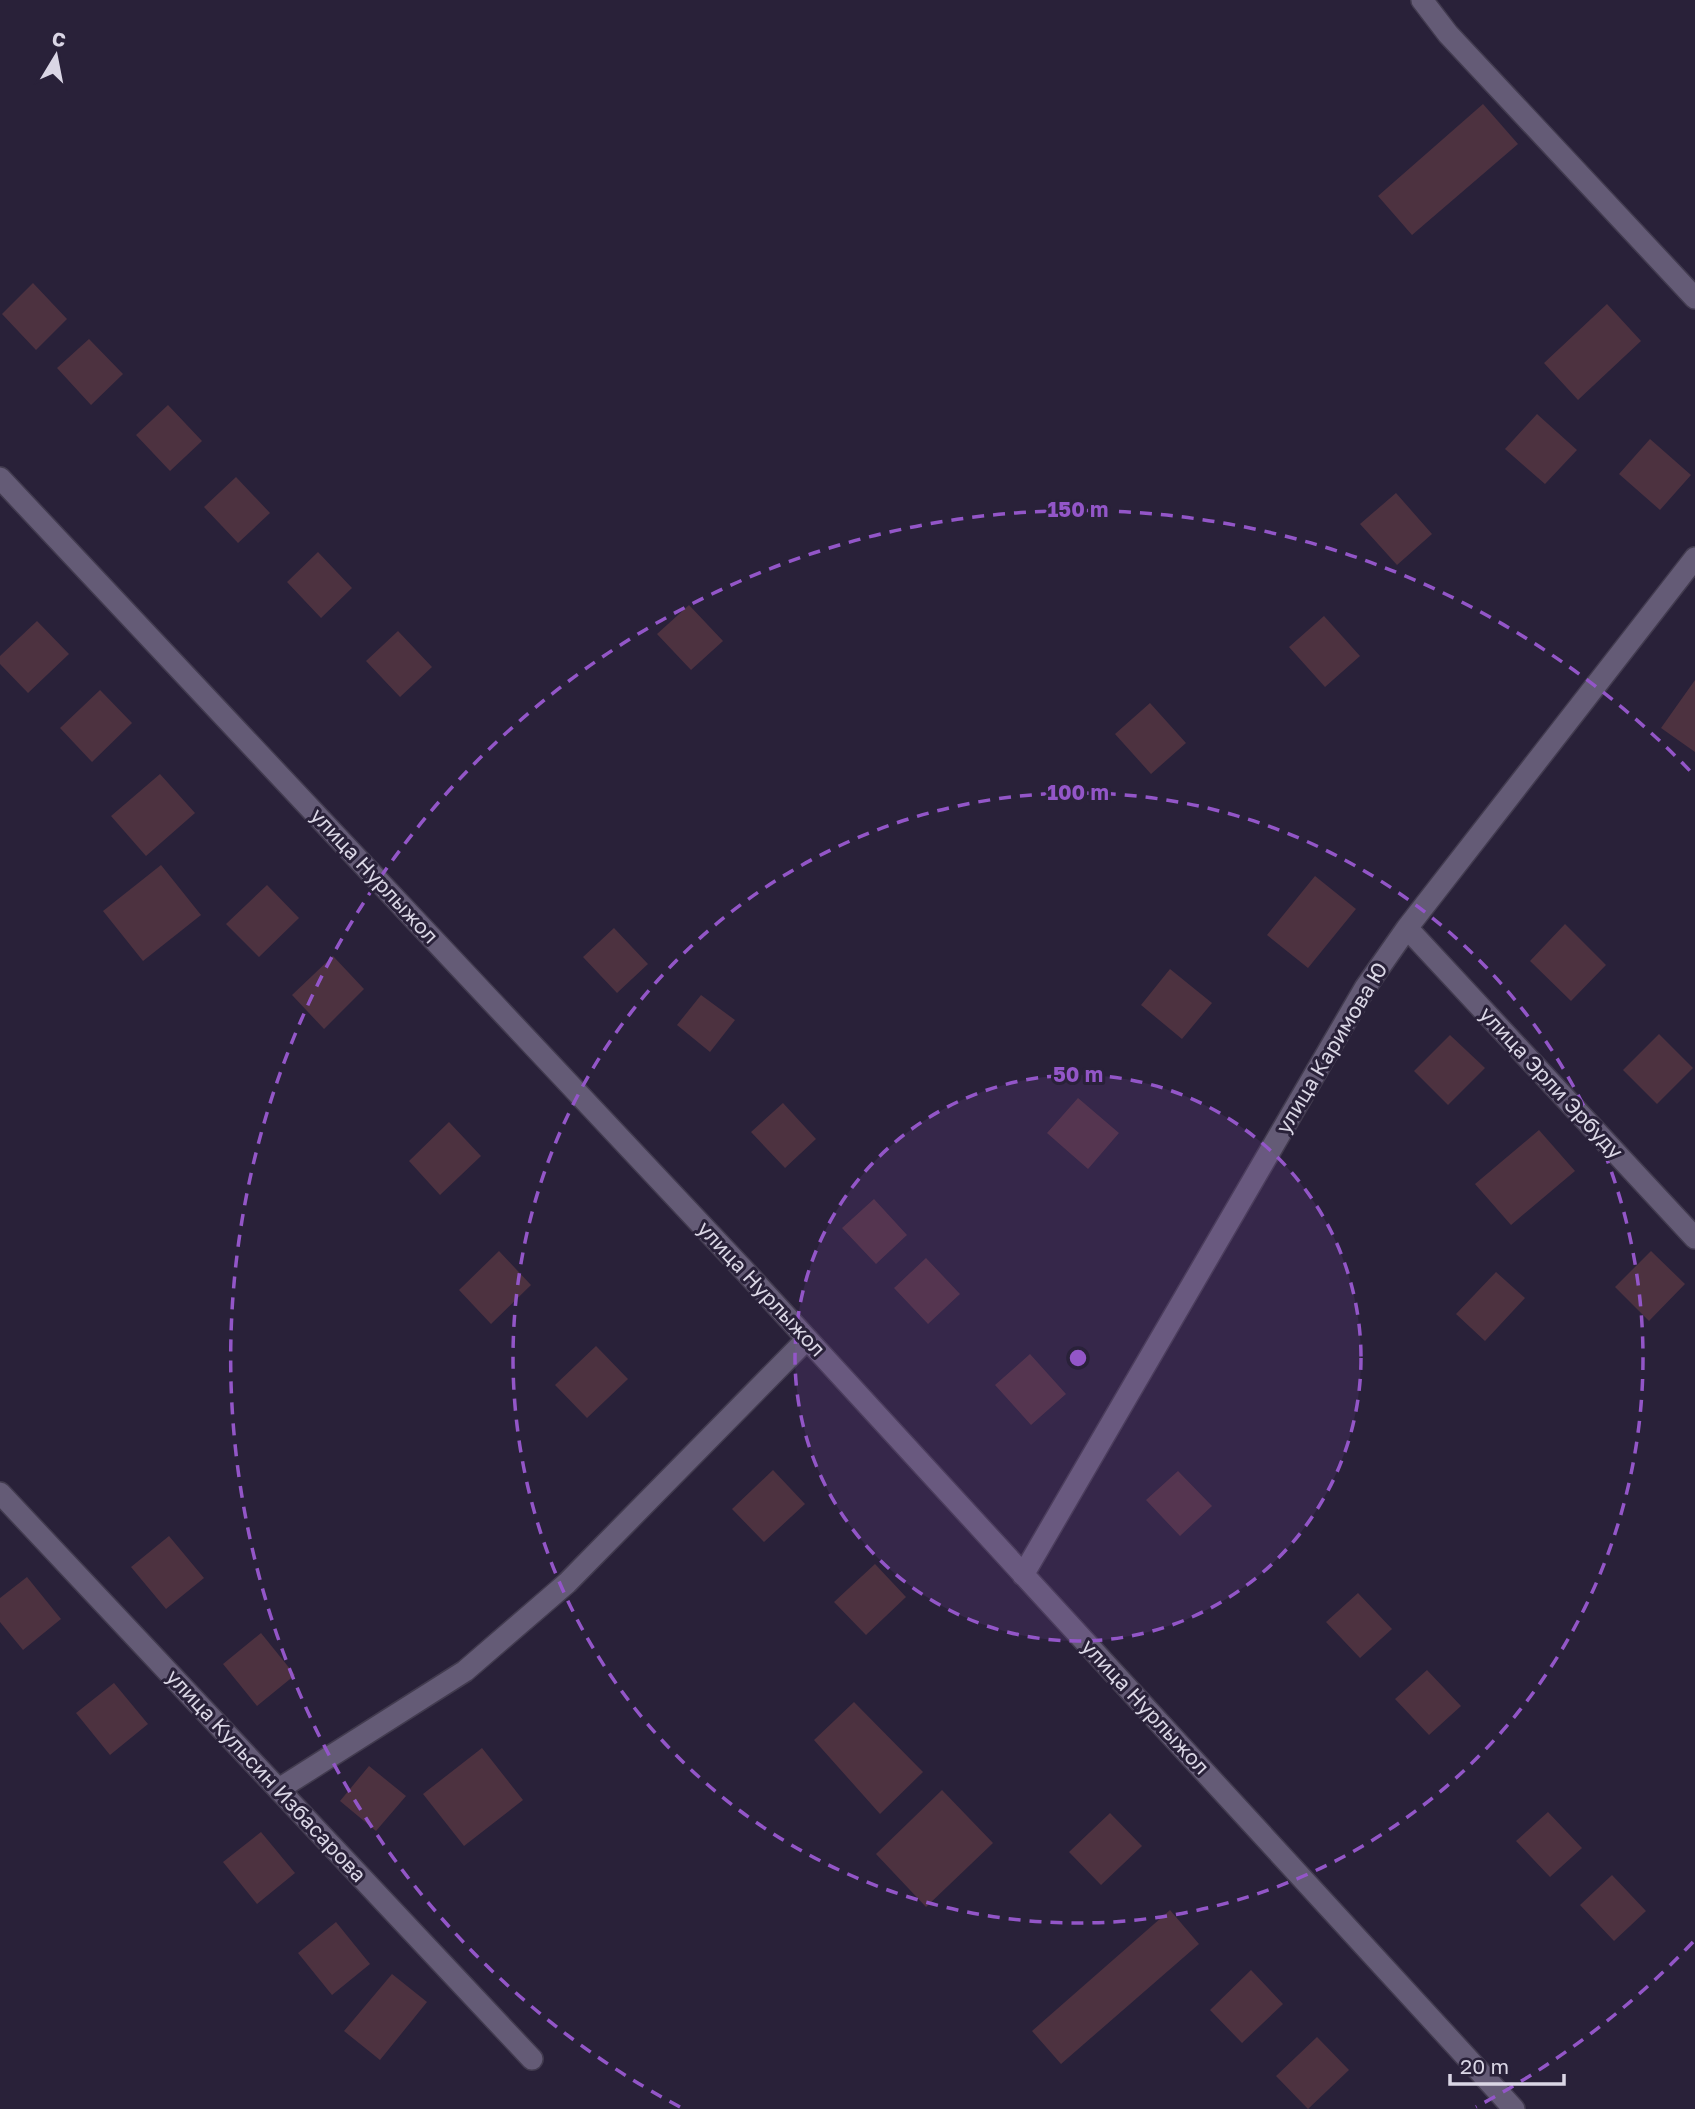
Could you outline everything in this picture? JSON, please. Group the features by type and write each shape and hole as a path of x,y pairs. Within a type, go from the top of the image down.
{"street":[{"path":"1422,0 1448,34 1695,298"},
{"name":"улица Нурлыжол","path":"0,478 807,1339 1514,2109"},
{"name":"улица Каримова Ю","path":"1023,1575 1365,988 1407,928 1695,558"},
{"name":"улица Эрли Эрбуду","path":"1407,928 1695,1238"},
{"path":"279,1789 465,1671 567,1583 807,1339"},
{"name":"улица Кульсин Избасарова","path":"0,1493 532,2059"}],"building":[{"path":"1483,104 1518,144 1412,235 1378,196"},
{"path":"33,283 67,319 36,350 2,314"},
{"path":"1607,304 1641,341 1578,400 1544,363"},
{"path":"89,339 123,374 91,405 57,368"},
{"path":"168,405 202,441 170,471 136,435"},
{"path":"1537,414 1577,450 1545,484 1505,449"},
{"path":"1650,439 1691,475 1660,510 1619,474"},
{"path":"236,477 270,513 238,543 204,507"},
{"path":"1396,493 1432,534 1397,565 1360,524"},
{"path":"318,552 352,588 321,618 287,582"},
{"path":"689,605 723,641 691,670 657,634"},
{"path":"1324,616 1360,656 1325,687 1289,647"},
{"path":"37,621 69,654 28,693 0,664 0,656"},
{"path":"398,631 432,667 400,697 366,661"},
{"path":"1695,680 1695,752 1661,728"},
{"path":"100,690 132,723 92,762 60,728"},
{"path":"1150,703 1186,743 1151,774 1115,734"},
{"path":"160,774 195,813 146,856 111,816"},
{"path":"161,865 201,915 143,961 103,911"},
{"path":"1315,876 1356,909 1308,968 1267,935"},
{"path":"267,885 299,918 259,957 226,924"},
{"path":"1565,924 1606,965 1571,1001 1530,961"},
{"path":"614,928 648,964 617,993 583,957"},
{"path":"333,956 364,989 324,1029 292,995"},
{"path":"1170,969 1212,1003 1182,1039 1141,1005"},
{"path":"701,995 735,1020 710,1052 677,1025"},
{"path":"1659,1034 1693,1068 1657,1104 1623,1070"},
{"path":"1450,1035 1485,1068 1448,1105 1414,1071"},
{"path":"1078,1098 1119,1133 1088,1169 1047,1133"},
{"path":"783,1103 816,1139 785,1168 751,1132"},
{"path":"449,1122 481,1156 440,1195 409,1161"},
{"path":"1539,1130 1575,1171 1511,1225 1475,1184"},
{"path":"874,1199 907,1235 876,1264 842,1228"},
{"path":"499,1251 531,1285 491,1324 459,1290"},
{"path":"1651,1251 1685,1284 1649,1321 1615,1287"},
{"path":"926,1258 960,1294 928,1324 894,1288"},
{"path":"1496,1272 1525,1298 1485,1341 1456,1314"},
{"path":"596,1346 628,1379 587,1418 555,1385"},
{"path":"1030,1354 1066,1394 1031,1425 995,1385"},
{"path":"773,1470 805,1504 764,1542 732,1509"},
{"path":"1178,1471 1212,1506 1180,1536 1146,1500"},
{"path":"169,1536 204,1578 166,1609 131,1567"},
{"path":"875,1564 906,1597 866,1635 834,1602"},
{"path":"27,1577 61,1619 23,1650 0,1622 0,1598"},
{"path":"1358,1593 1392,1629 1360,1658 1326,1622"},
{"path":"261,1633 295,1675 257,1706 223,1664"},
{"path":"1427,1670 1461,1706 1429,1735 1395,1699"},
{"path":"114,1683 148,1724 110,1755 76,1713"},
{"path":"854,1702 923,1772 880,1814 814,1740"},
{"path":"482,1748 523,1800 464,1846 423,1794"},
{"path":"369,1766 406,1796 376,1831 340,1801"},
{"path":"942,1790 993,1843 926,1907 876,1854"},
{"path":"1548,1812 1582,1848 1550,1877 1516,1841"},
{"path":"1110,1813 1142,1846 1101,1885 1069,1852"},
{"path":"261,1832 295,1873 257,1904 223,1862"},
{"path":"1612,1875 1646,1911 1614,1941 1580,1905"},
{"path":"1170,1910 1199,1944 1061,2064 1032,2031"},
{"path":"336,1922 370,1964 332,1995 298,1953"},
{"path":"1251,1970 1283,2004 1242,2043 1210,2010"},
{"path":"392,1974 427,2002 380,2060 344,2031"},
{"path":"1317,2037 1349,2070 1308,2109 1276,2076"}]}
